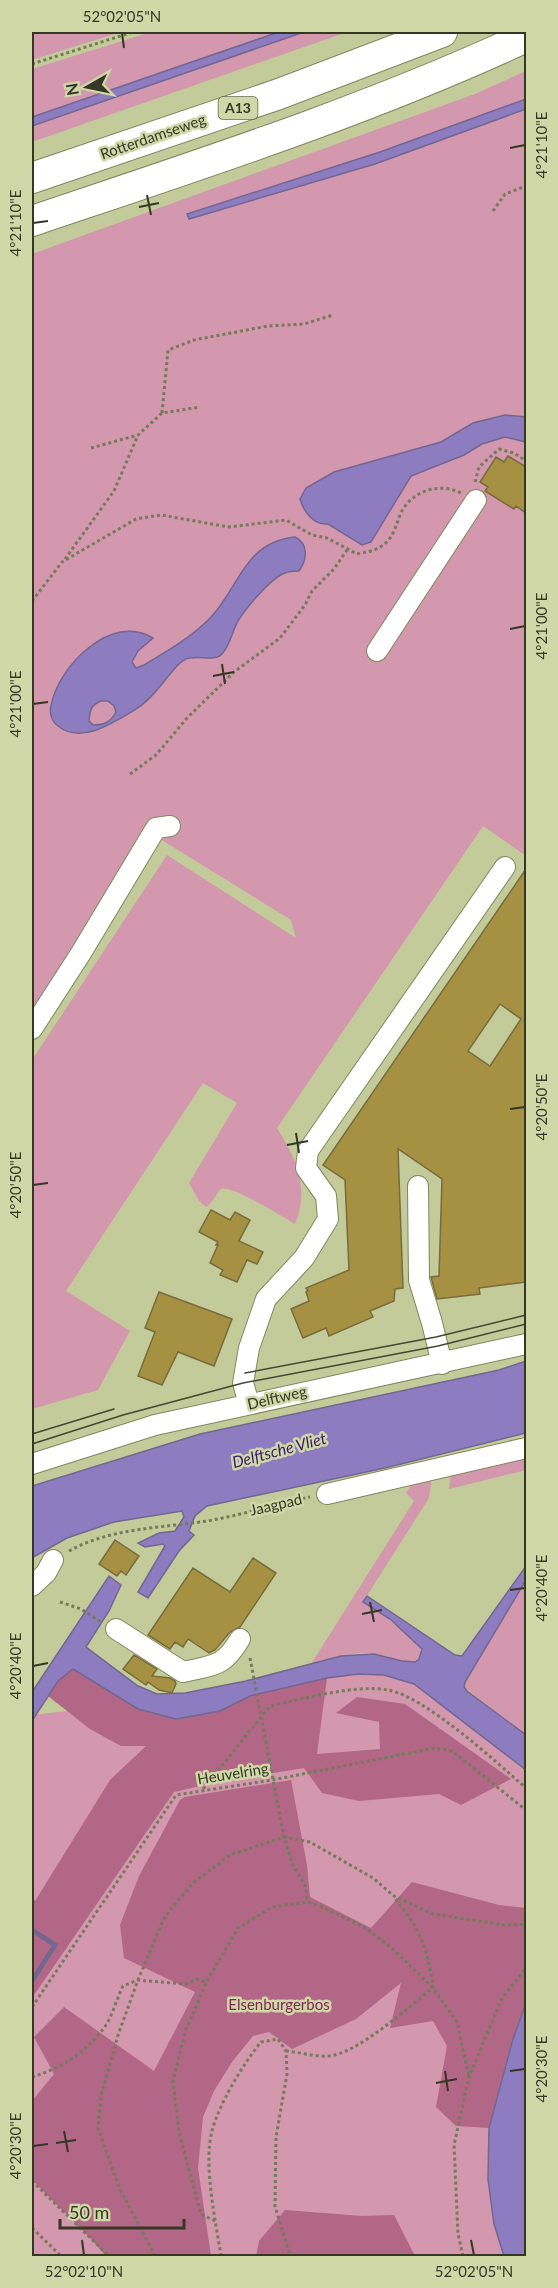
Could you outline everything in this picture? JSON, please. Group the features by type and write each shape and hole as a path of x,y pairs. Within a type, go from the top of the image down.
{"highway":[{"name":"Rotterdamseweg","path":"32,178 279,94 442,32"},
{"path":"32,222 342,114 465,65 526,37"},
{"path":"32,232 120,191"}],"street":[{"path":"377,651 476,500"},
{"path":"32,1029 156,828 170,826"},
{"path":"249,1404 243,1383 244,1373 249,1348 266,1299 304,1258 328,1219 326,1196 306,1168 308,1151 505,867"},
{"path":"418,1186 419,1280 442,1364"},
{"name":"Delftweg","path":"32,1464 155,1425 526,1344"},
{"path":"327,1494 526,1448"},
{"path":"32,1586 46,1573 53,1560"},
{"path":"111,1628 183,1672 221,1664 232,1653 240,1639"}],"path":[{"path":"32,64 133,32"},
{"path":"493,212 505,194 526,186"},
{"path":"162,413 168,350 194,340 268,327 304,324 333,315"},
{"path":"32,601 114,490 138,435 162,413 200,407"},
{"path":"91,448 138,435"},
{"path":"62,562 136,519 161,515 229,527 286,520 357,554 384,545 397,529 402,511 412,498 427,489 452,488 476,500 475,481 479,467 499,449 514,453 526,461"},
{"path":"130,774 156,755 187,718 234,672 280,638 305,605 312,591 334,569 347,550"},
{"name":"Jaagpad","path":"53,1560 80,1545 115,1534 208,1521 327,1494"},
{"path":"60,1602 81,1609 111,1628"},
{"path":"253,1672 284,1837 293,1865 306,1887 307,1902"},
{"path":"202,1790 270,1706 350,1690 389,1690 420,1703 526,1788"},
{"name":"Heuvelring","path":"32,2007 176,1795 272,1780 435,1748 452,1751 526,1810"},
{"path":"155,2256 119,2187 98,2127 104,2086 118,2036 138,1980 165,1917 193,1883 230,1854 284,1837 310,1842 374,1878 394,1896 415,1923 428,1953 433,1988"},
{"path":"394,1896 444,1917 505,1925 526,1924"},
{"path":"215,2221 201,2214 179,2132 173,2082 185,2032 206,1982 238,1928 272,1907 307,1902 320,1906 363,1927 393,1949 433,1988 457,2022 469,2077"},
{"path":"464,2256 458,2234 454,2145 469,2077 502,1998 526,1968"},
{"path":"32,2077 52,2070 84,2050 107,2024 123,1986 138,1980 186,1984 198,1979 206,1982"},
{"path":"286,2051 328,2056 350,2049 378,2031 433,1988"},
{"path":"221,2256 209,2168 211,2132 232,2085 249,2056 261,2042 278,2039 286,2051 287,2074 276,2138 275,2206 290,2256"},
{"path":"32,2181 109,2256"},
{"path":"32,2228 61,2256"}],"green space":[{"path":"32,32 121,32 32,60"},
{"path":"151,32 279,32 32,117 32,69"},
{"path":"304,32 347,32 32,142 32,126"},
{"path":"526,71 526,856 483,826 277,1128 299,1173 301,1197 295,1224 258,1202 226,1189 221,1189 206,1207 199,1201 189,1183 237,1103 203,1083 66,1291 130,1331 98,1390 32,1409 32,1060 167,855 296,938 291,920 160,839 32,1042 32,254 475,94"},
{"path":"526,1452 526,1470 449,1489 451,1472"},
{"path":"432,1477 429,1498 363,1602 394,1623 422,1649 419,1659 409,1662 377,1654 361,1653 311,1664 414,1501 406,1493 414,1481"},
{"path":"526,1580 526,1735 464,1687"},
{"path":"73,1669 138,1709 176,1719 220,1711 250,1696 327,1678 317,1754 380,1749 379,1722 336,1713 357,1697 405,1704 511,1779 461,1805 439,1794 359,1801 322,1793 304,1768 174,1792 32,1998 32,1899 35,1901 110,1780 146,1746 121,1746 90,1729 48,1696 58,1681"},
{"name":"Elsenburgerbos","path":"408,1669 526,1753 526,2256 32,2256 32,1715 179,1698 322,1672"},
{"path":"291,1780 307,1865 310,1897 371,1928 412,1882 499,1905 526,1908 526,2003 513,2039 489,2128 456,2126 436,2107 447,2046 433,2021 390,2028 401,1983 356,2019 292,2049 269,2032 253,2036 232,2062 214,2091 203,2117 198,2168 211,2256 106,2256 32,2180 32,2101 54,2074 34,2037 64,2007 154,2071 195,1992 124,1958 120,1925 139,1876 180,1800 185,1797"},
{"path":"285,2210 362,2216 394,2215 415,2256 256,2256 259,2241"}],"water":[{"path":"279,32 304,32 32,126 32,117"},
{"path":"526,99 526,109 375,164 189,219 187,214 380,152"},
{"path":"505,415 526,417 526,442 505,437 482,444 464,455 411,476 371,542 362,545 328,524 314,520 302,504 300,499 306,488 334,472 441,442 473,423"},
{"path":"295,537 300,540 305,548 302,567 299,571 279,576 259,594 238,621 227,646 219,657 193,657 184,660 154,694 139,707 96,730 76,733 67,731 54,722 50,709 56,691 64,675 89,647 121,632 137,632 153,638 138,651 132,662 136,668 144,665 180,643 205,623 222,604 254,556 265,547","holes":["101,701 108,701 114,706 116,712 107,722 93,725 89,721 92,708"]},
{"name":"Delftsche Vliet","path":"526,1361 526,1433 385,1468 207,1506 195,1516 189,1531 194,1535 179,1551 148,1598 138,1592 165,1546 163,1544 145,1547 138,1543 159,1533 175,1531 184,1517 182,1511 114,1522 67,1538 32,1558 32,1486 200,1434 499,1370"},
{"path":"526,1566 526,1580 464,1687 526,1735 526,1770 414,1684 384,1675 358,1674 327,1678 250,1696 220,1711 176,1719 138,1709 73,1669 58,1681 32,1721 32,1692 109,1576 121,1585 109,1611 86,1647 138,1686 157,1694 185,1693 246,1681 341,1656 374,1654 402,1661 415,1662 419,1659 422,1649 390,1619 363,1602 367,1596 455,1655 462,1656"},
{"path":"526,2003 526,2256 504,2256 494,2224 488,2179 489,2128 513,2039"}],"building":[{"path":"508,456 526,467 526,513 516,506 514,509 485,491 488,487 480,482 496,457 504,462"},
{"path":"526,869 526,1282 479,1288 480,1294 437,1299 431,1277 439,1276 442,1179 398,1149 403,1288 395,1289 394,1301 370,1311 373,1317 329,1336 326,1328 303,1338 291,1309 309,1301 306,1288 349,1270 345,1180 323,1165","holes":["500,1004 521,1019 490,1066 468,1051"]},
{"path":"211,1210 230,1220 235,1212 250,1220 239,1241 263,1252 257,1264 247,1260 237,1282 220,1275 223,1270 210,1263 218,1242 199,1232"},
{"path":"159,1292 232,1319 214,1366 178,1352 162,1385 138,1376 155,1332 145,1328"},
{"path":"115,1540 139,1556 126,1575 121,1571 117,1576 99,1564"},
{"path":"253,1558 276,1573 240,1627 230,1632 215,1650 209,1653 188,1639 183,1647 175,1642 170,1649 148,1635 193,1568 230,1592"},
{"path":"134,1655 157,1669 152,1676 170,1678 175,1681 172,1693 159,1690 148,1682 146,1685 123,1669"}],"waterway":[{"path":"32,1930 55,1945 32,1981"}],"tram line":[{"path":"245,1373 436,1337 526,1315"},
{"path":"32,1444 123,1415 243,1383 438,1346 526,1324"},
{"path":"32,1434 114,1409"}]}
